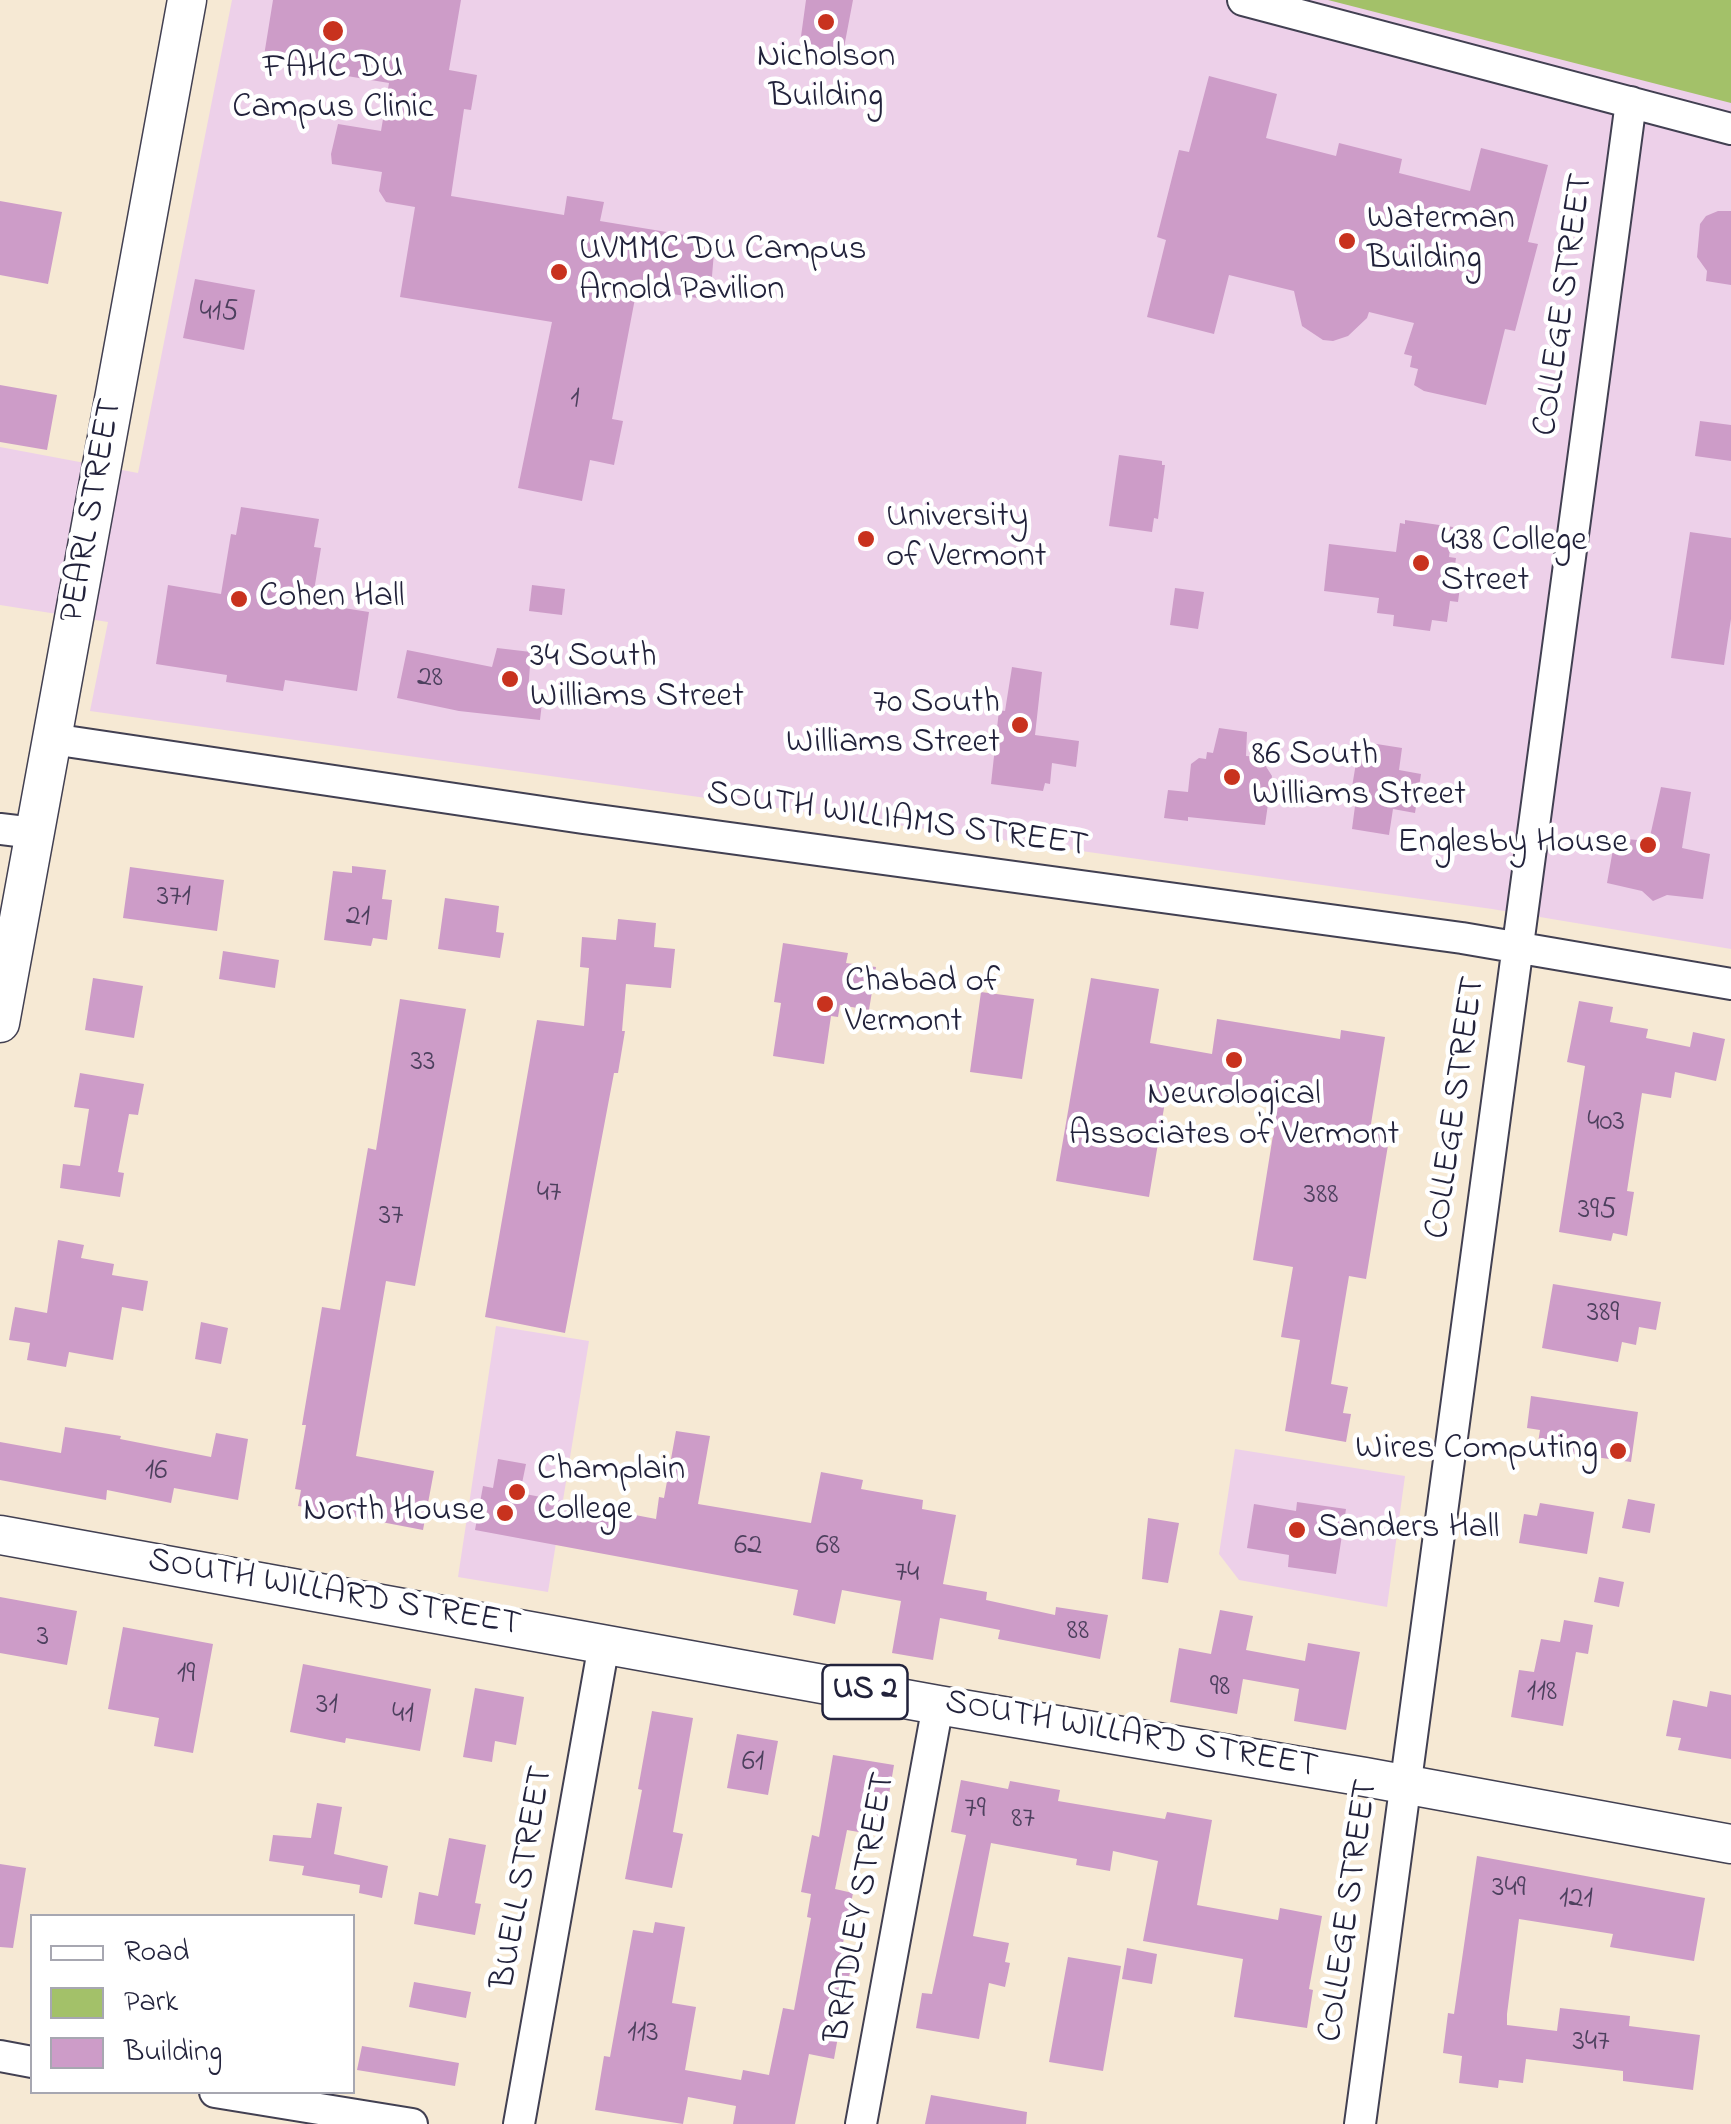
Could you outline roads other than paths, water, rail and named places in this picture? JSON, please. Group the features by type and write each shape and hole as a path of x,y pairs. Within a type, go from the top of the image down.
{"main road":[{"name":"PEARL STREET","path":"0,1023 17,831 52,739 187,0"},
{"name":"SOUTH WILLARD STREET","path":"0,1534 1731,1844"}],"street":[{"path":"1243,0 1731,128"},
{"name":"COLLEGE STREET","path":"1360,2124 1631,102"},
{"name":"SOUTH WILLIAMS STREET","path":"52,739 583,818 1166,896 1731,984"},
{"name":"BUELL STREET","path":"519,2124 604,1644"},
{"name":"BRADLEY STREET","path":"862,2124 938,1705"},
{"path":"0,2056 30,2062"},
{"path":"227,2094 412,2124"}],"place":[{"name":"Nicholson Building","path":"826,22"},
{"name":"FAHC DU Campus Clinic","path":"333,31"},
{"name":"Waterman Building","path":"1347,241"},
{"name":"UVMMC DU Campus Arnold Pavilion","path":"559,272"},
{"name":"University of Vermont","path":"866,539"},
{"name":"438 College Street","path":"1421,563"},
{"name":"Cohen Hall","path":"239,599"},
{"name":"34 South Williams Street","path":"510,679"},
{"name":"70 South Williams Street","path":"1020,725"},
{"name":"86 South Williams Street","path":"1232,777"},
{"name":"Englesby House","path":"1648,845"},
{"name":"Chabad of Vermont","path":"825,1004"},
{"name":"Neurological Associates of Vermont","path":"1234,1060"},
{"name":"Wires Computing","path":"1618,1451"},
{"name":"Champlain College","path":"517,1492"},
{"name":"North House","path":"505,1513"},
{"name":"Sanders Hall","path":"1297,1530"}]}
